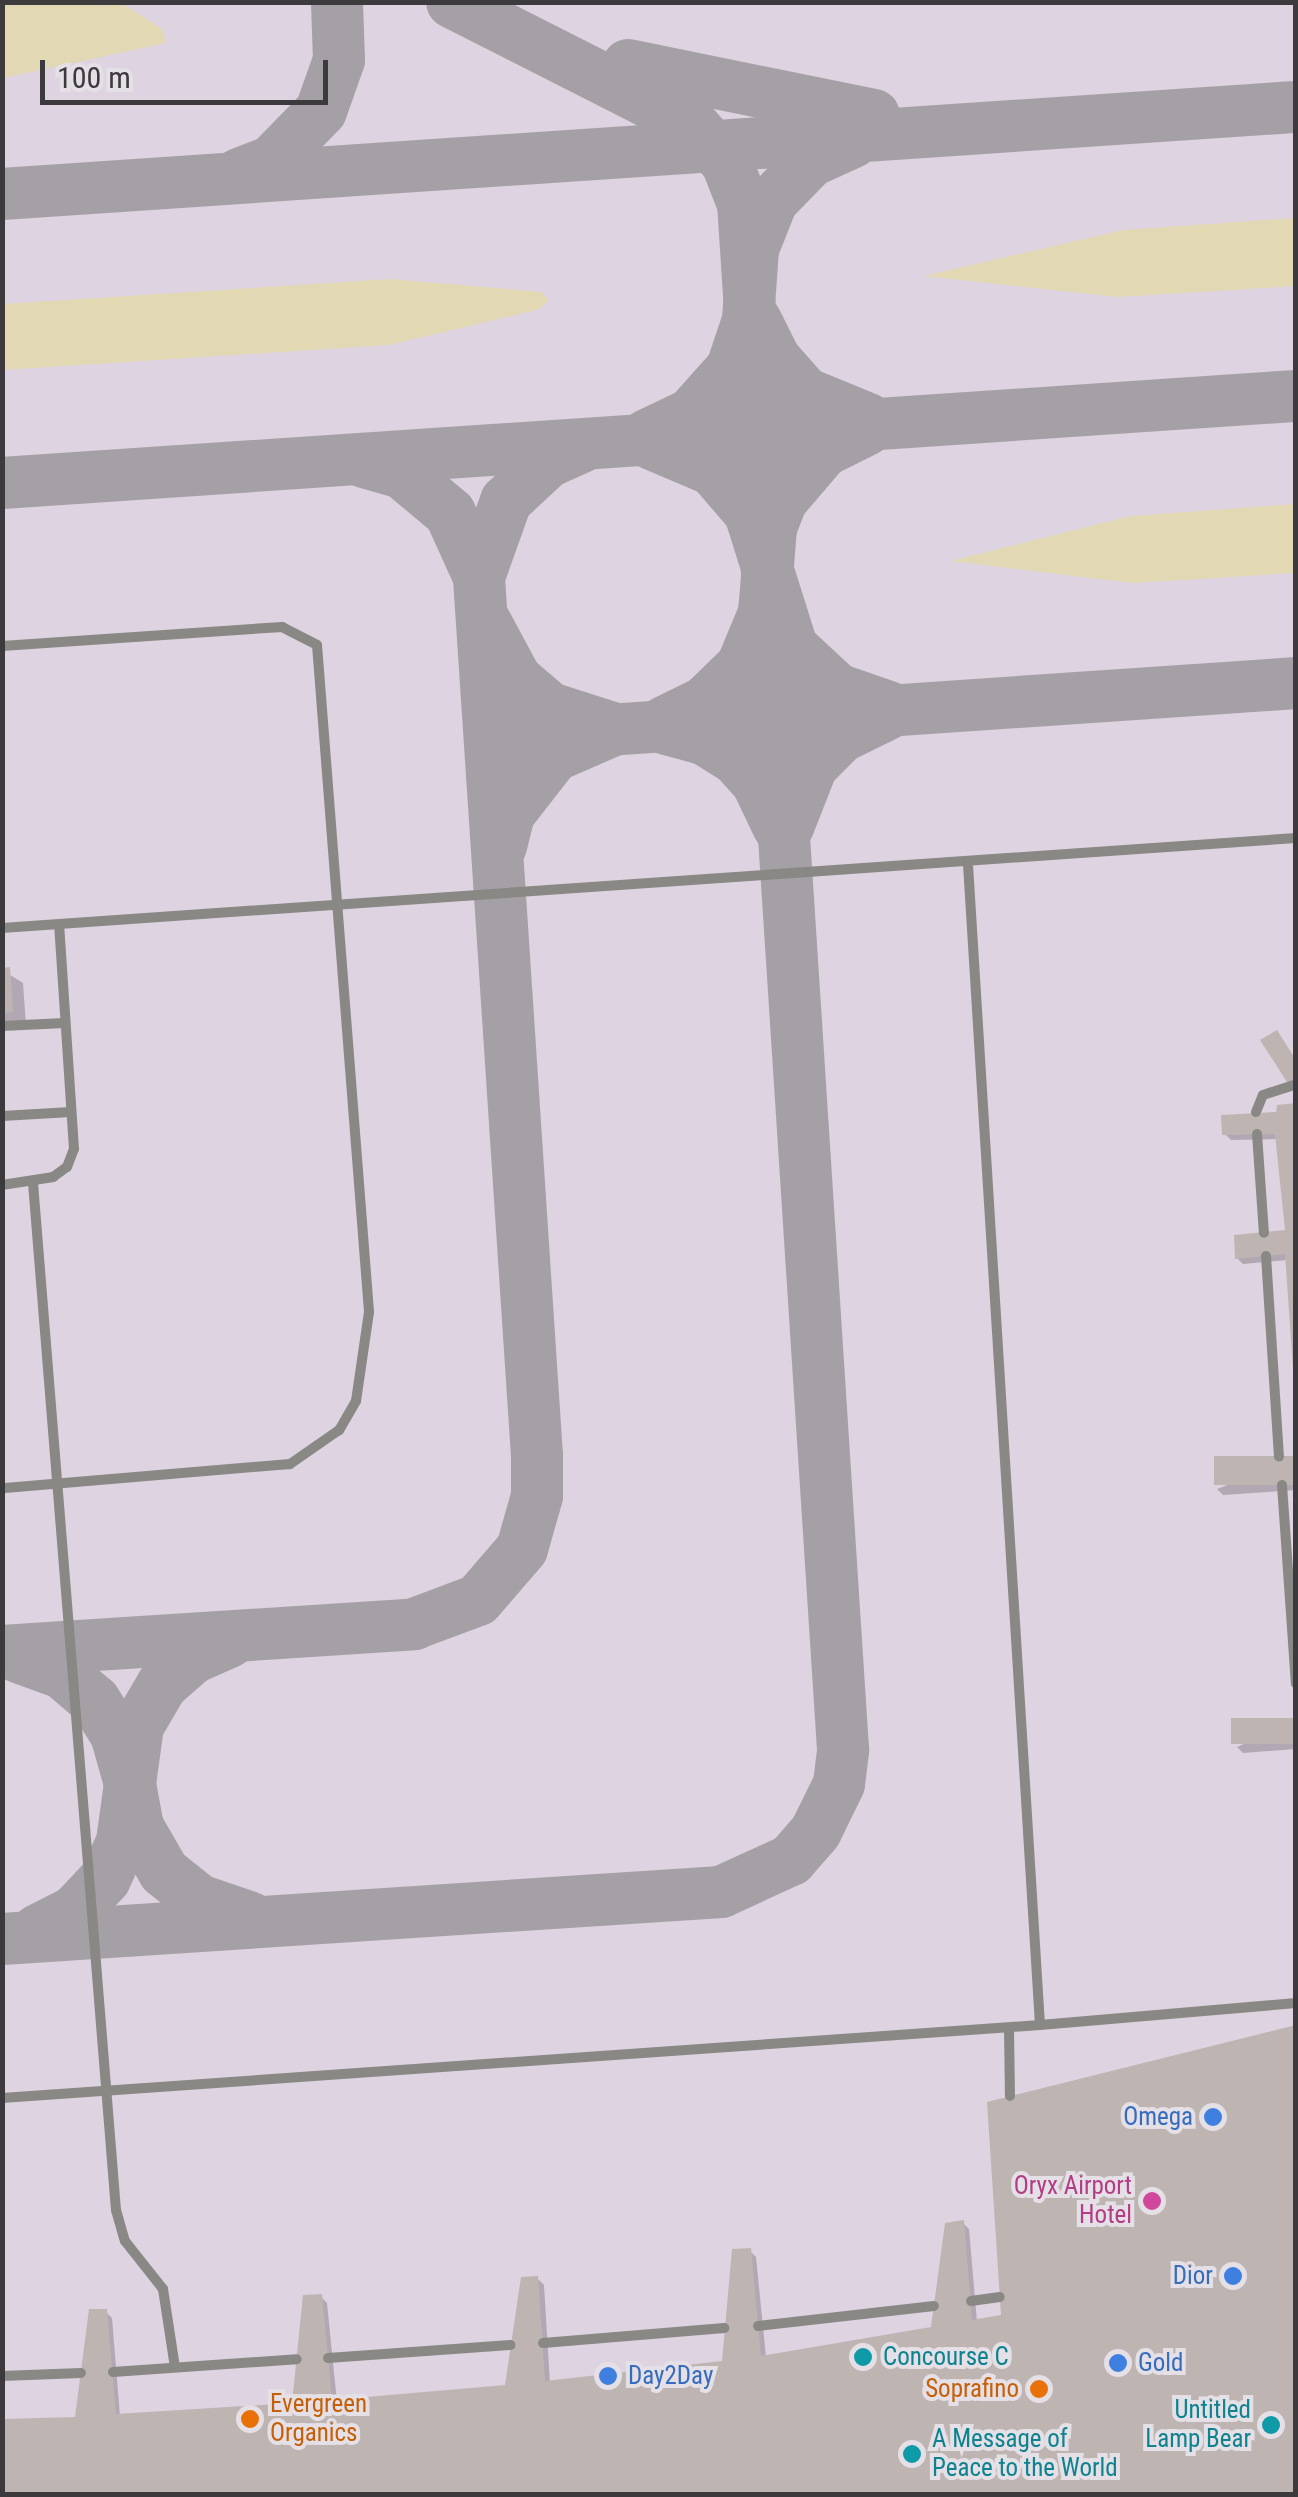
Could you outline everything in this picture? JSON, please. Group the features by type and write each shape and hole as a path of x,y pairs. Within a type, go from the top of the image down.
{"lane":[{"path":"2,646 282,627 306,636 322,658 369,1312 356,1401 338,1430 290,1464 2,1488"},
{"path":"2,928 1296,838"},
{"path":"968,862 1040,2025"},
{"path":"2,1184 32,1183 67,1167 74,1149 59,924"},
{"path":"2,1026 65,1022"},
{"path":"1256,1112 1264,1095 1296,1084"},
{"path":"2,1116 71,1112"},
{"path":"1257,1134 1264,1232"},
{"path":"32,1183 118,2227 162,2290 174,2367"},
{"path":"1266,1256 1280,1457"},
{"path":"1282,1485 1296,1684"},
{"path":"2,2098 1009,2028 1296,2002"},
{"path":"1009,2028 1010,2096"},
{"path":"971,2301 1000,2297"},
{"path":"758,2326 934,2306"},
{"path":"542,2342 724,2328"},
{"path":"328,2358 511,2345"},
{"path":"112,2372 297,2360"},
{"path":"2,2376 81,2373"}],"shaded area":[{"path":"3,3 1295,3 1295,2494 3,2494"}],"sand":[{"path":"2,3 121,3 162,29 166,43 3,78"},
{"path":"1295,218 1295,286 1118,297 924,276 1123,230"},
{"path":"390,279 541,292 549,300 540,309 389,345 3,370 3,304"},
{"path":"1295,504 1295,573 1132,583 951,561 1131,516"}],"building":[{"path":"10,967 13,1012 2,1013 2,968"},
{"path":"1277,1030 1296,1060 1296,1096 1260,1040"},
{"path":"1296,1103 1293,1369 1285,1254 1235,1259 1234,1235 1285,1230 1275,1134 1222,1135 1221,1115 1276,1112 1277,1105"},
{"path":"1214,1456 1296,1456 1296,1485 1214,1485"},
{"path":"1231,1718 1296,1718 1296,1744 1231,1744"},
{"path":"1296,2025 1296,2494 2,2494 2,2419 75,2417 89,2309 107,2309 116,2414 292,2403 303,2295 322,2294 332,2400 505,2385 521,2277 538,2276 545,2381 722,2361 732,2249 751,2248 761,2356 931,2327 945,2223 964,2220 972,2320 1001,2315 987,2102"}],"taxiway":[{"path":"239,174 271,162 321,111 339,60 337,2"},
{"path":"2,1939 721,1892 791,1860 816,1831 839,1784 843,1749 743,204 727,163 692,124 452,2"},
{"path":"628,65 874,115"},
{"path":"2,194 1296,107"},
{"path":"647,435 691,414 732,368 748,320 753,249 772,201 811,161 853,142"},
{"path":"756,321 775,359 805,393 868,419"},
{"path":"2,483 1296,396"},
{"path":"664,722 705,702 742,666 764,613 771,528 782,500 824,451 866,430"},
{"path":"652,444 713,470 750,513 792,647 837,689 889,707"},
{"path":"364,462 402,473 450,513 479,577 506,501 548,462 581,447"},
{"path":"2,1651 414,1624 478,1600 522,1549 537,1496 537,1456 479,577"},
{"path":"486,623 516,679 550,708 616,729 554,756 509,814 501,846"},
{"path":"490,738 1296,683"},
{"path":"788,827 812,766 841,737 886,715"},
{"path":"666,729 704,739 737,760 757,782 778,826"},
{"path":"229,1642 193,1658 162,1685 138,1726 130,1784 138,1827 164,1872 199,1900 249,1917"},
{"path":"18,1657 62,1673 95,1701 116,1734 130,1784 122,1842 105,1879 75,1911 38,1930"}],"place":[{"name":"Omega","path":"1213,2117"},
{"name":"Oryx Airport Hotel","path":"1152,2201"},
{"name":"Dior","path":"1233,2276"},
{"name":"Concourse C","path":"863,2357"},
{"name":"Gold","path":"1118,2363"},
{"name":"Day2Day","path":"608,2376"},
{"name":"Soprafino","path":"1039,2389"},
{"name":"Evergreen Organics","path":"250,2419"},
{"name":"Untitled Lamp Bear","path":"1271,2425"},
{"name":"A Message of Peace to the World","path":"912,2454"}]}
